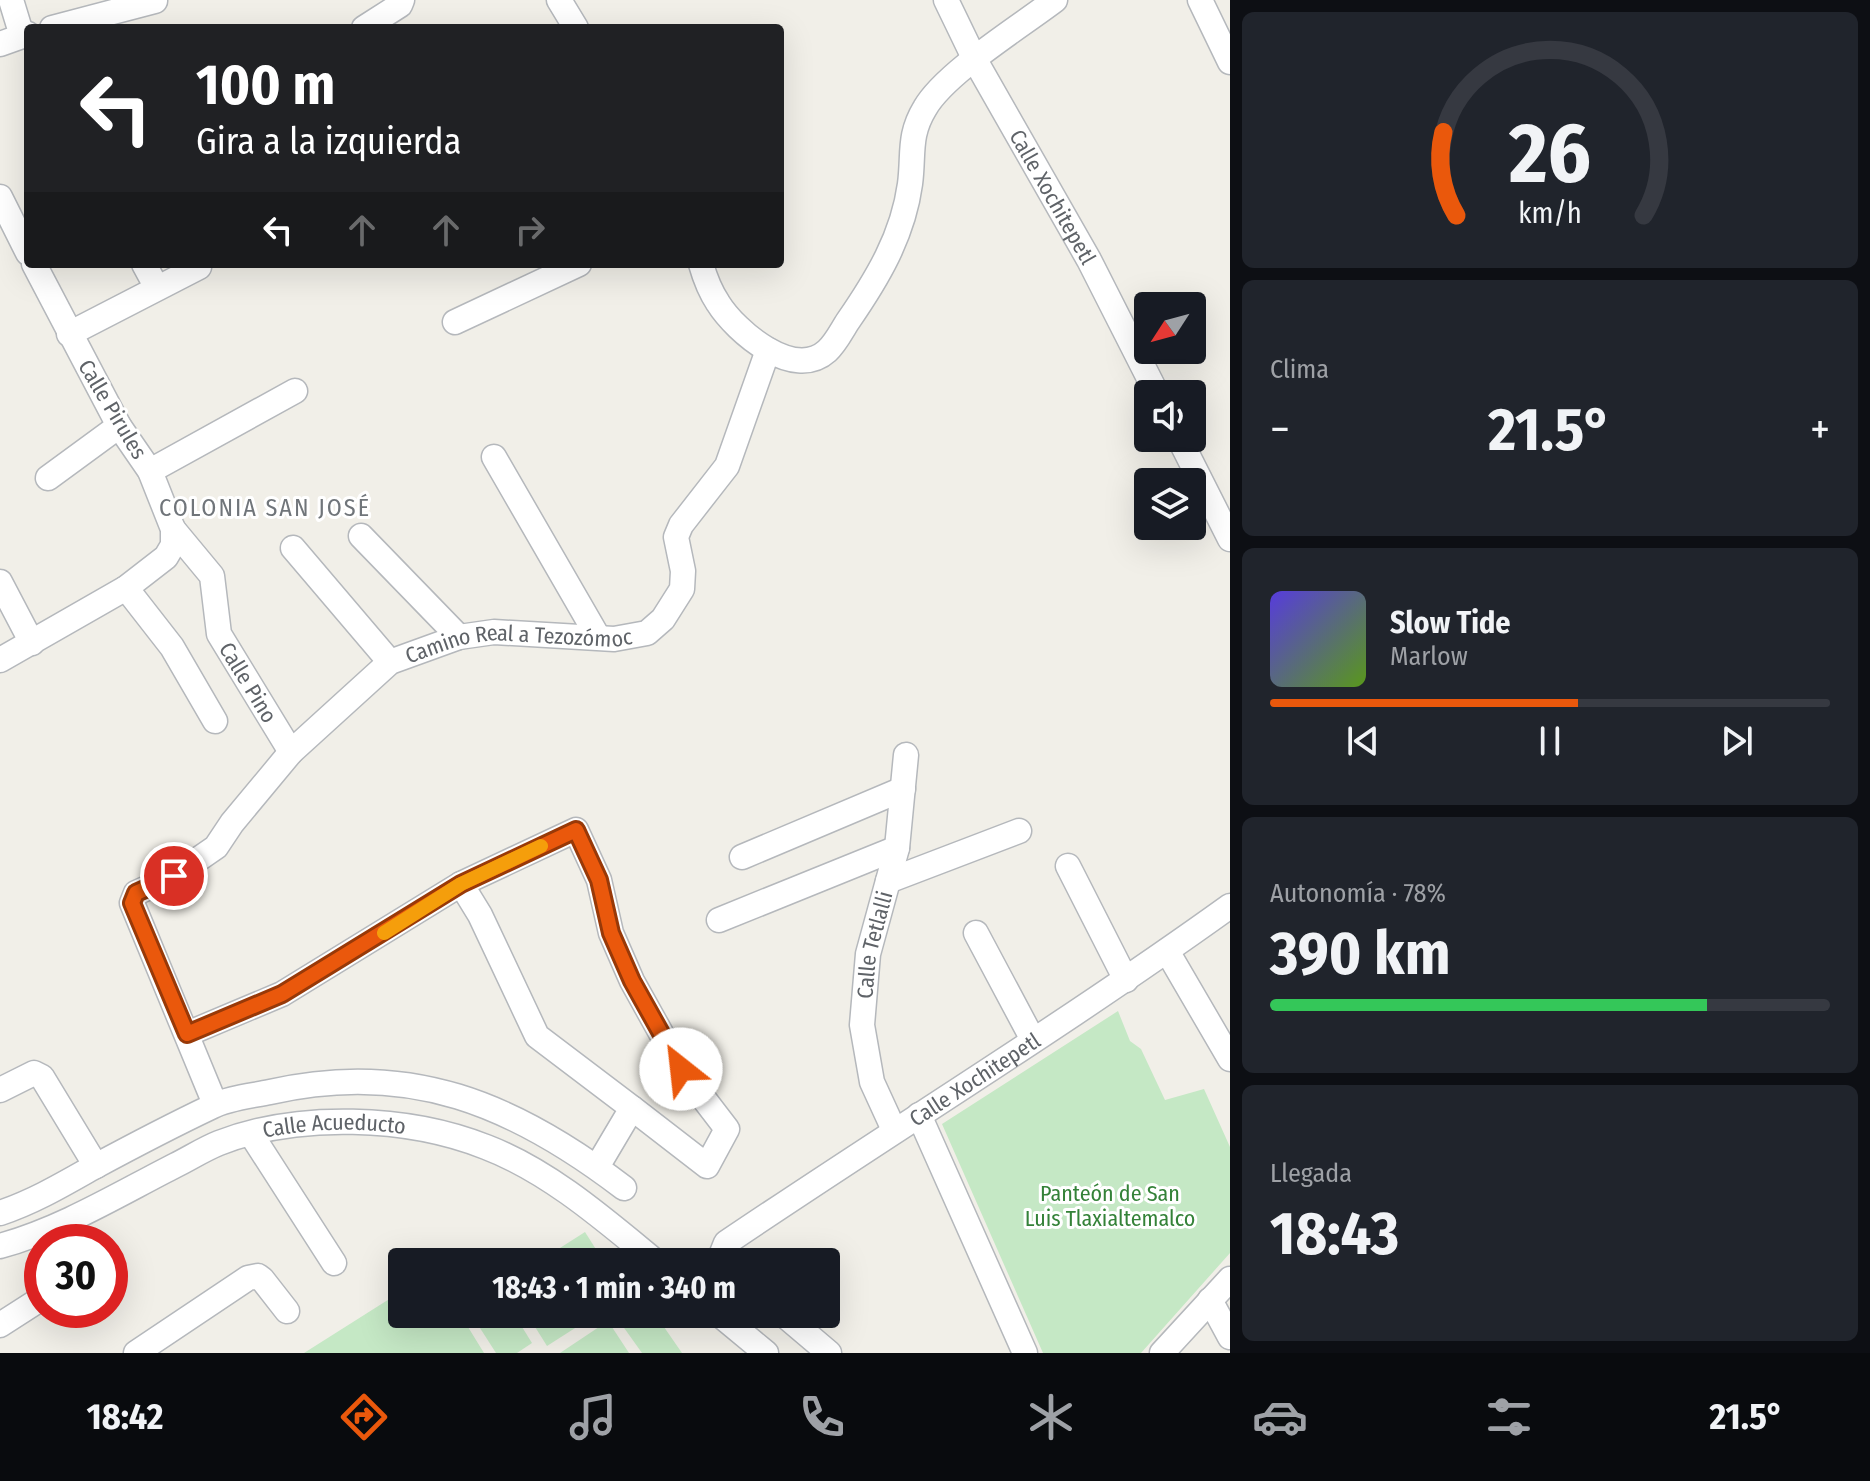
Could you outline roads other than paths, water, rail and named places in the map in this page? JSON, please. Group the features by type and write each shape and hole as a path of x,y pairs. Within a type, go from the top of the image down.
{"street":[{"path":"11,0 17,38"},
{"path":"375,24 400,5 402,0"},
{"path":"559,0 574,24"},
{"name":"Calle Xochitepetl","path":"946,0 975,60 1089,260 1150,380"},
{"path":"703,268 718,305 731,320 768,350 800,362 815,359 828,350 876,280 893,247 910,184 913,133 926,105 950,80 1055,0"},
{"path":"1200,0 1230,62"},
{"path":"67,24 155,1"},
{"path":"0,197 24,245"},
{"name":"Calle Pirules","path":"36,268 119,426 150,471 173,529"},
{"path":"146,268 157,288"},
{"path":"69,334 197,268"},
{"path":"455,322 570,268"},
{"name":"Camino Real a Tezozómoc","path":"215,1104 132,903 136,893 174,876 216,847 291,752 390,662 459,637 494,632 598,637 632,637 647,633 673,607 682,589 683,571 676,537 681,525 727,466 768,350"},
{"path":"150,471 295,391"},
{"path":"48,478 119,426"},
{"path":"1186,452 1230,539"},
{"path":"494,457 598,637"},
{"path":"0,660 126,588 166,557 173,545 173,529"},
{"name":"Calle Pino","path":"173,529 212,576 219,634 291,752"},
{"path":"361,536 459,637"},
{"path":"293,548 390,662"},
{"path":"0,582 32,643"},
{"path":"126,588 172,647 215,721"},
{"name":"Calle Tetlalli","path":"894,1130 872,1082 862,1025 868,954 897,848 906,755"},
{"path":"742,857 903,789"},
{"path":"187,1034 282,994 461,884 576,830 599,880 611,933 632,981 681,1069 727,1129 707,1166 537,1036 480,915 461,884"},
{"path":"888,881 1019,831"},
{"path":"719,920 897,848"},
{"path":"1068,866 1126,980"},
{"name":"Calle Xochitepetl","path":"725,1248 726,1243 1126,980 1230,906"},
{"path":"976,933 1033,1040"},
{"path":"1167,951 1230,1059"},
{"path":"0,1090 34,1073 42,1077 96,1166"},
{"name":"Calle Acueducto","path":"0,1213 34,1200 215,1104 301,1085 363,1080 427,1089 504,1112 597,1167 624,1188"},
{"path":"602,1218 597,1167 632,1108"},
{"path":"919,1115 1025,1353"},
{"name":"Calle Acueducto","path":"0,1246 53,1228 219,1143 304,1124 355,1120 421,1128 487,1147 533,1170 639,1248"},
{"path":"251,1134 334,1263"},
{"path":"136,1353 248,1278 258,1276 262,1279 287,1311"},
{"path":"1162,1353 1230,1279"},
{"path":"1210,1300 1230,1337"},
{"path":"0,1325 24,1310"},
{"path":"736,1328 766,1353"},
{"path":"800,1328 829,1353"}],"district":[{"name":"COLONIA SAN JOSÉ","path":"265,508"}],"park label":[{"name":"Panteón de San Luis Tlaxialtemalco","path":"1110,1206"}]}
